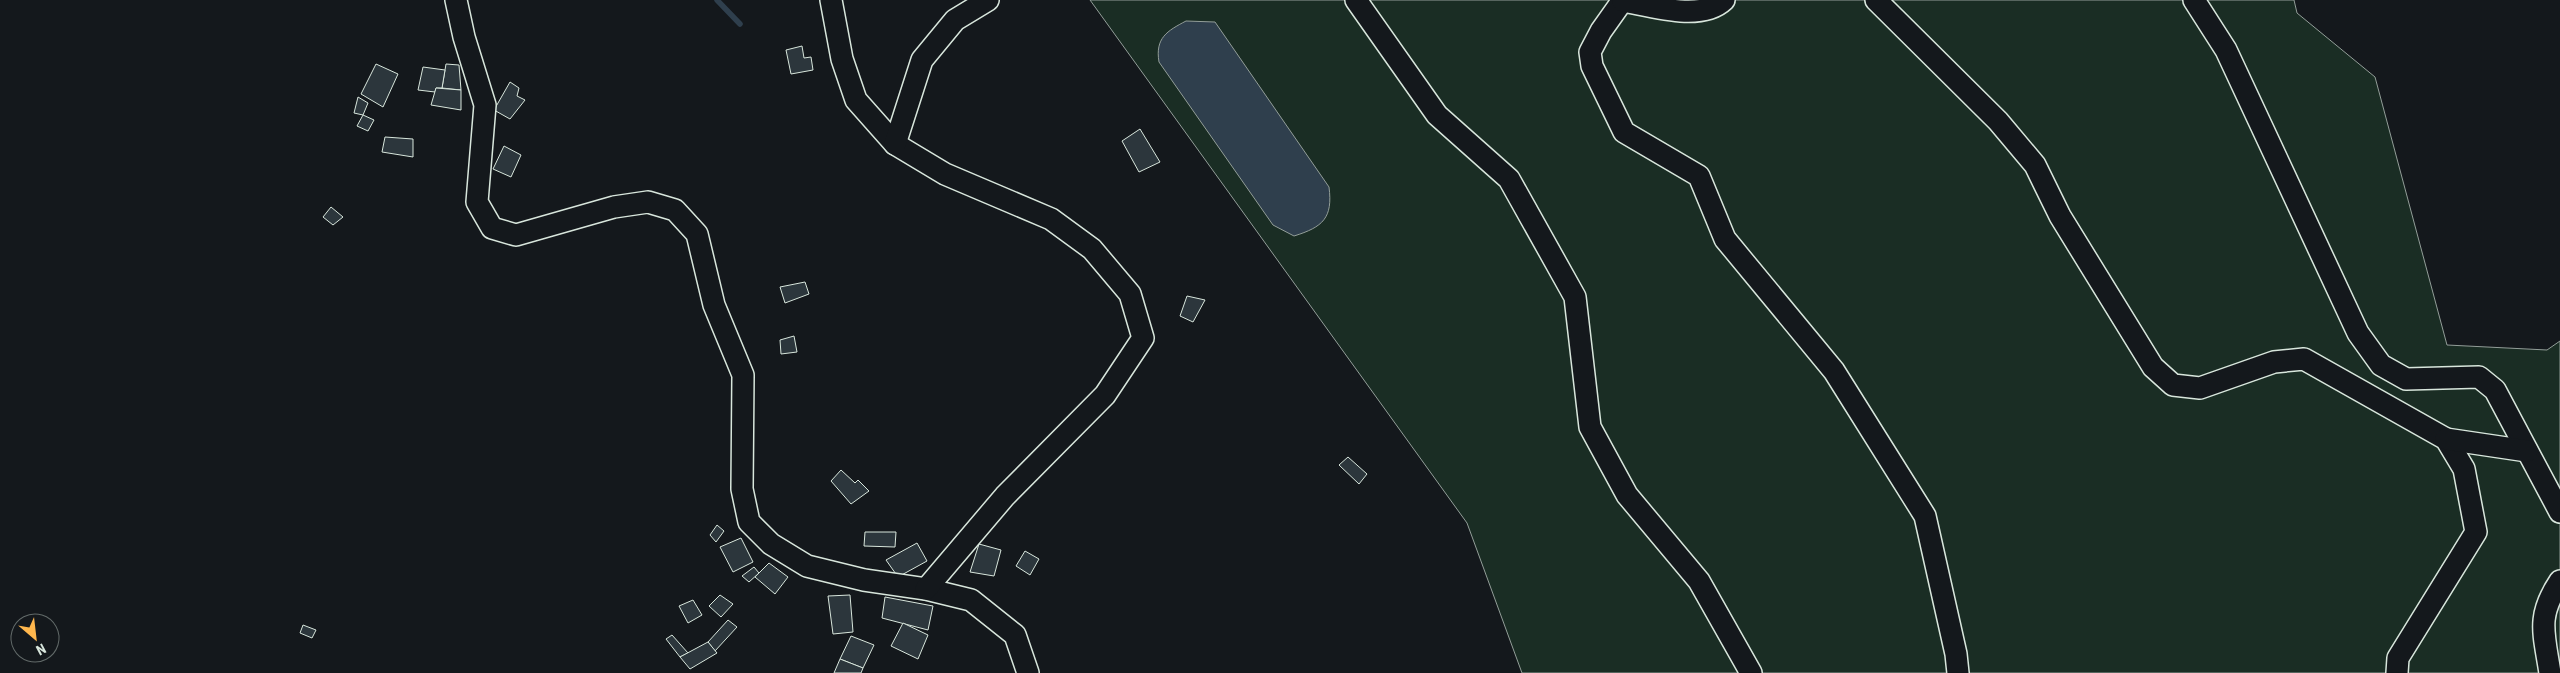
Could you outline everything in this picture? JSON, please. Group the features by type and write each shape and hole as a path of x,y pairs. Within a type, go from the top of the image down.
{"street":[{"path":"456,0 464,37 485,106 477,202 492,228 516,235 614,208 648,202 675,210 697,234 714,305 743,375 742,489 749,522 771,544 807,566 864,580 926,589 971,600 1016,635 1028,673"},
{"path":"832,0 842,59 856,100 895,144 945,174 1051,218 1092,249 1130,294 1143,338 1105,395 1005,496 926,589"},
{"path":"895,144 922,60 955,20 988,0"},
{"path":"1356,0 1437,115 1509,179 1575,297 1590,427 1627,495 1699,581 1751,673"},
{"path":"1724,0 1706,9 1683,12 1623,0 1601,30 1590,52 1592,66 1624,132 1699,176 1725,239 1834,371 1925,516 1956,654 1958,673"},
{"path":"1876,0 1998,121 2035,164 2060,216 2153,367 2173,385 2200,388 2274,362 2304,359 2446,439 2527,451"},
{"path":"2194,0 2226,50 2358,333 2381,365 2406,379 2480,377 2495,390 2560,512"},
{"path":"2397,673 2398,658 2476,532 2464,470 2446,439"},
{"path":"2550,673 2543,624 2547,600 2560,581"}],"green space":[{"path":"1090,0 2294,0 2297,13 2375,77 2447,345 2547,350 2560,341 2560,673 1522,673 1467,523"}],"water":[{"path":"1186,21 1215,22 1329,187 1330,198 1327,214 1319,225 1294,236 1273,225 1159,62 1159,47 1164,36 1173,28"}],"building":[{"path":"802,46 804,58 811,57 813,70 791,74 786,50"},
{"path":"376,64 398,74 383,107 361,94"},
{"path":"446,64 459,65 461,90 442,88"},
{"path":"423,67 445,70 442,88 436,88 435,92 418,90"},
{"path":"510,82 519,88 517,96 525,100 510,119 494,110"},
{"path":"436,88 461,90 461,110 431,105"},
{"path":"358,97 368,103 363,115 354,113"},
{"path":"363,115 374,120 368,131 357,126"},
{"path":"1140,129 1160,162 1139,172 1122,141"},
{"path":"385,137 413,139 413,157 382,152"},
{"path":"504,146 521,155 511,177 493,169"},
{"path":"331,207 343,217 333,225 323,217"},
{"path":"805,282 809,294 785,303 780,287"},
{"path":"1187,296 1205,300 1193,322 1180,316"},
{"path":"794,336 797,352 781,354 780,340"},
{"path":"1348,457 1367,474 1359,484 1339,465"},
{"path":"841,470 855,483 858,480 869,491 851,504 831,481"},
{"path":"717,525 724,531 716,542 710,535"},
{"path":"865,532 896,532 895,547 864,546"},
{"path":"741,538 753,562 733,572 720,547"},
{"path":"917,543 927,561 898,577 886,560"},
{"path":"979,544 1001,550 994,576 970,572"},
{"path":"1025,551 1039,559 1030,575 1016,566"},
{"path":"769,563 788,577 775,594 755,577"},
{"path":"754,567 759,573 749,582 742,576"},
{"path":"720,595 733,604 721,617 709,606"},
{"path":"850,595 853,632 833,634 828,596"},
{"path":"885,597 933,606 928,630 882,618"},
{"path":"693,600 702,615 688,623 679,606"},
{"path":"728,620 737,627 715,651 708,642"},
{"path":"903,623 928,635 918,659 891,646"},
{"path":"303,625 316,630 312,638 300,633"},
{"path":"672,635 688,653 680,657 666,639"},
{"path":"851,636 874,645 863,668 840,659"},
{"path":"708,642 717,653 690,669 680,657"},
{"path":"840,659 863,668 861,673 834,673"}],"waterway":[{"path":"717,0 740,24"}]}
